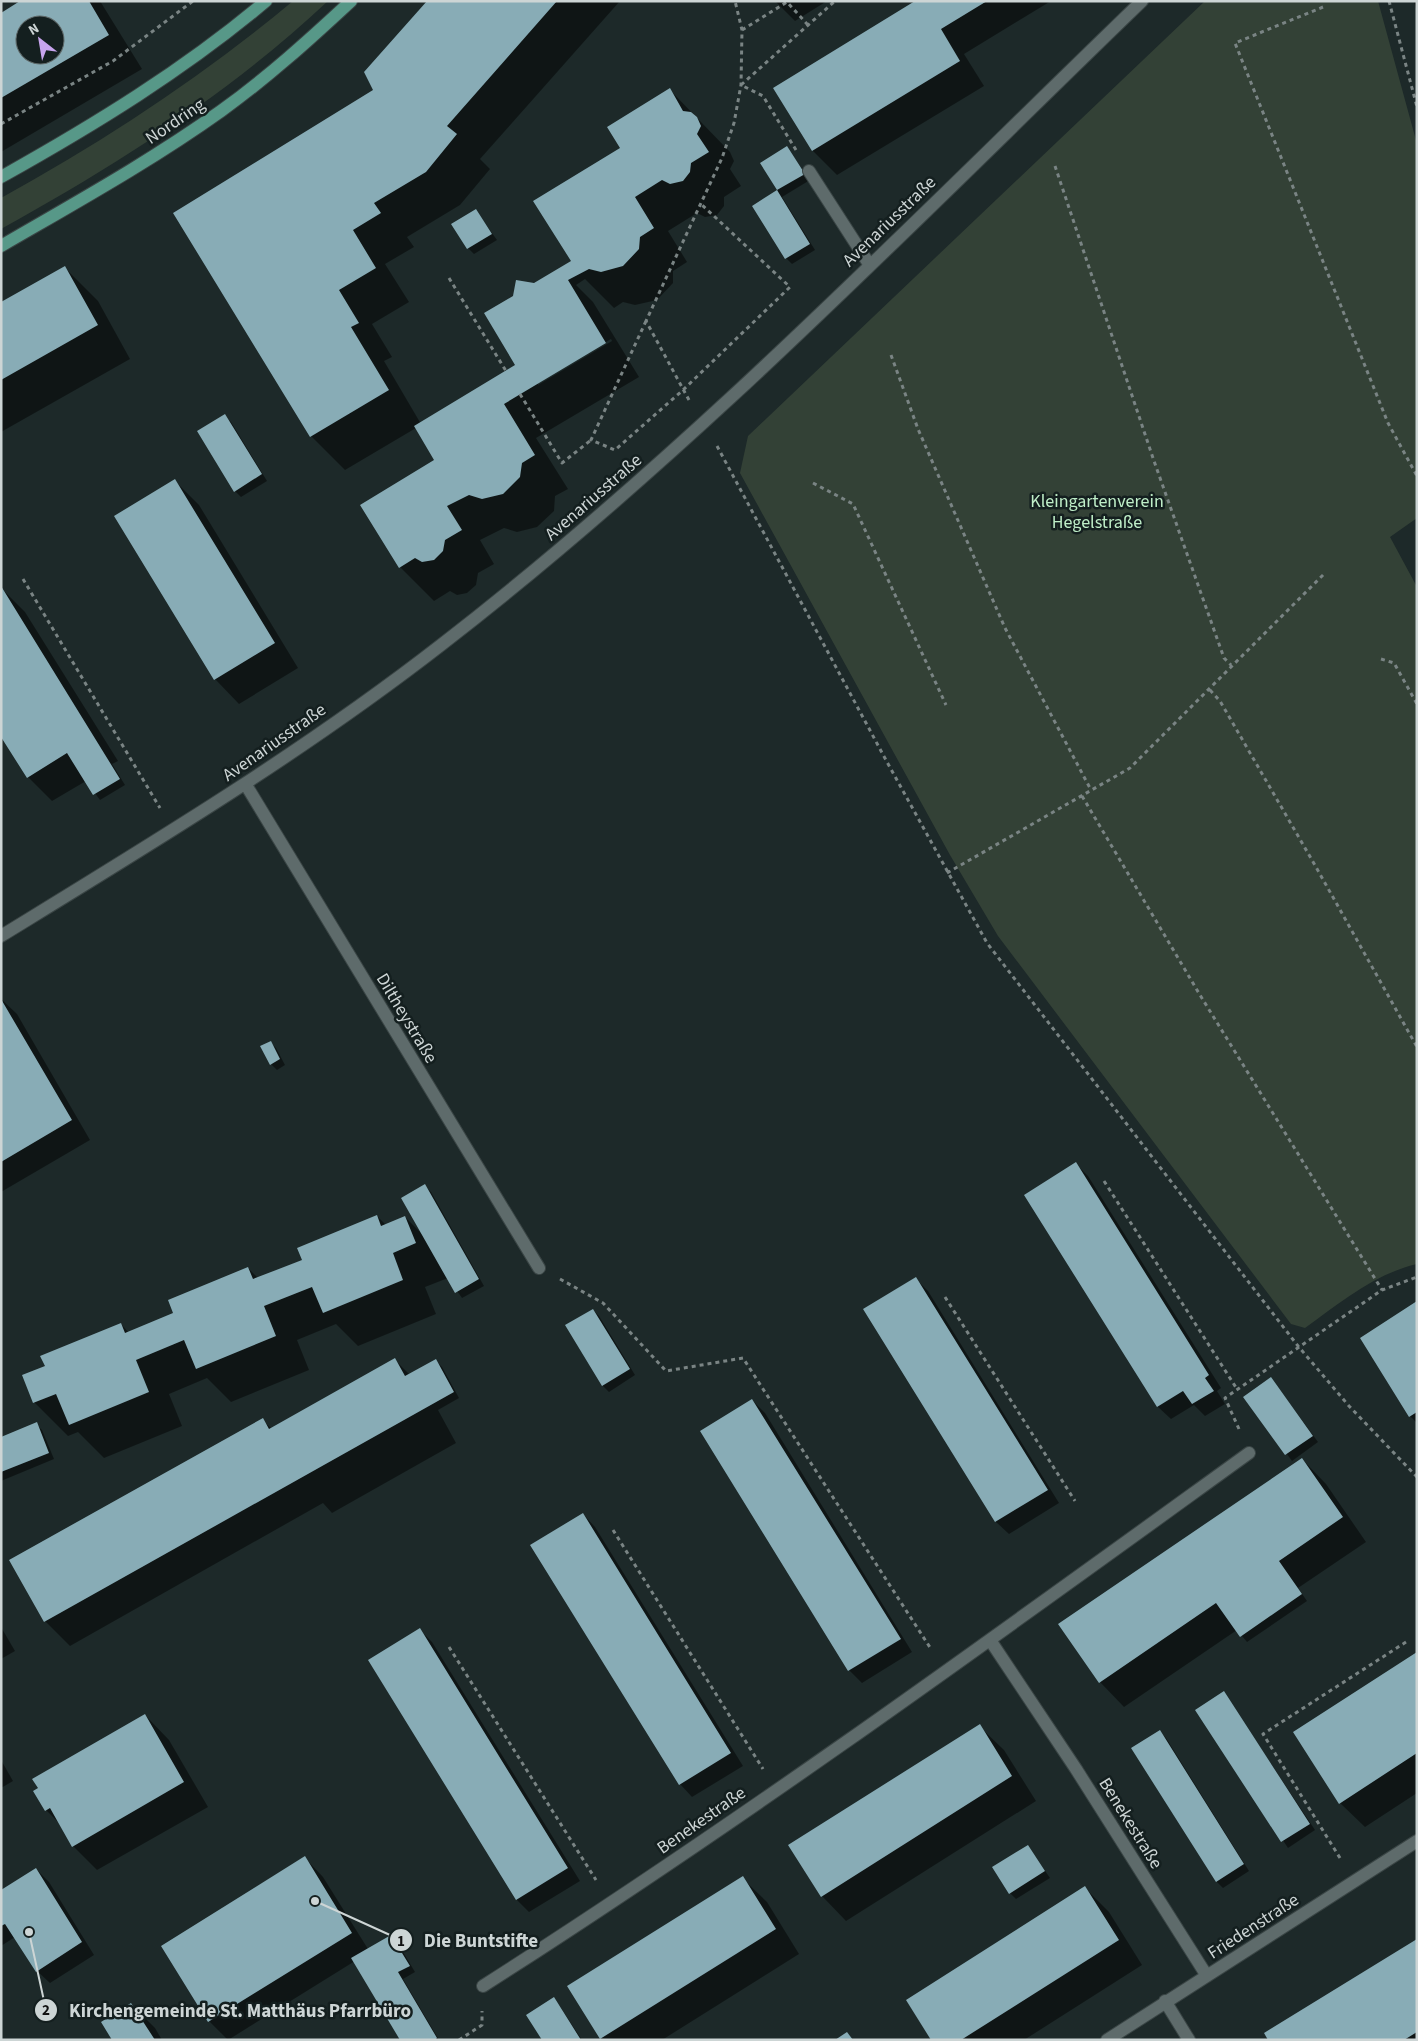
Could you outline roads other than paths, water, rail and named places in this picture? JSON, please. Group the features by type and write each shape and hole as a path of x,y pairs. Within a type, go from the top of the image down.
{"main road":[{"path":"1,177 95,123 168,76 236,27 266,1"},
{"name":"Nordring","path":"1,246 136,167 221,110 304,44 351,1"}],"street":[{"name":"Avenariusstraße","path":"1,936 246,785 440,646 581,532 704,423 1142,1"},
{"path":"809,171 869,264"},
{"name":"Diltheystraße","path":"246,785 539,1268"},
{"name":"Benekestraße","path":"483,1986 611,1904 990,1640 1249,1453"},
{"name":"Benekestraße","path":"990,1640 1076,1769 1206,1976"},
{"name":"Friedenstraße","path":"1107,2040 1417,1841"},
{"path":"1165,2001 1189,2040"}],"place":[{"name":"Die Buntstifte","path":"315,1901"},
{"name":"Kirchengemeinde St. Matthäus Pfarrbüro","path":"29,1932"}],"park label":[{"name":"Kleingartenverein Hegelstraße","path":"1097,511"}]}
